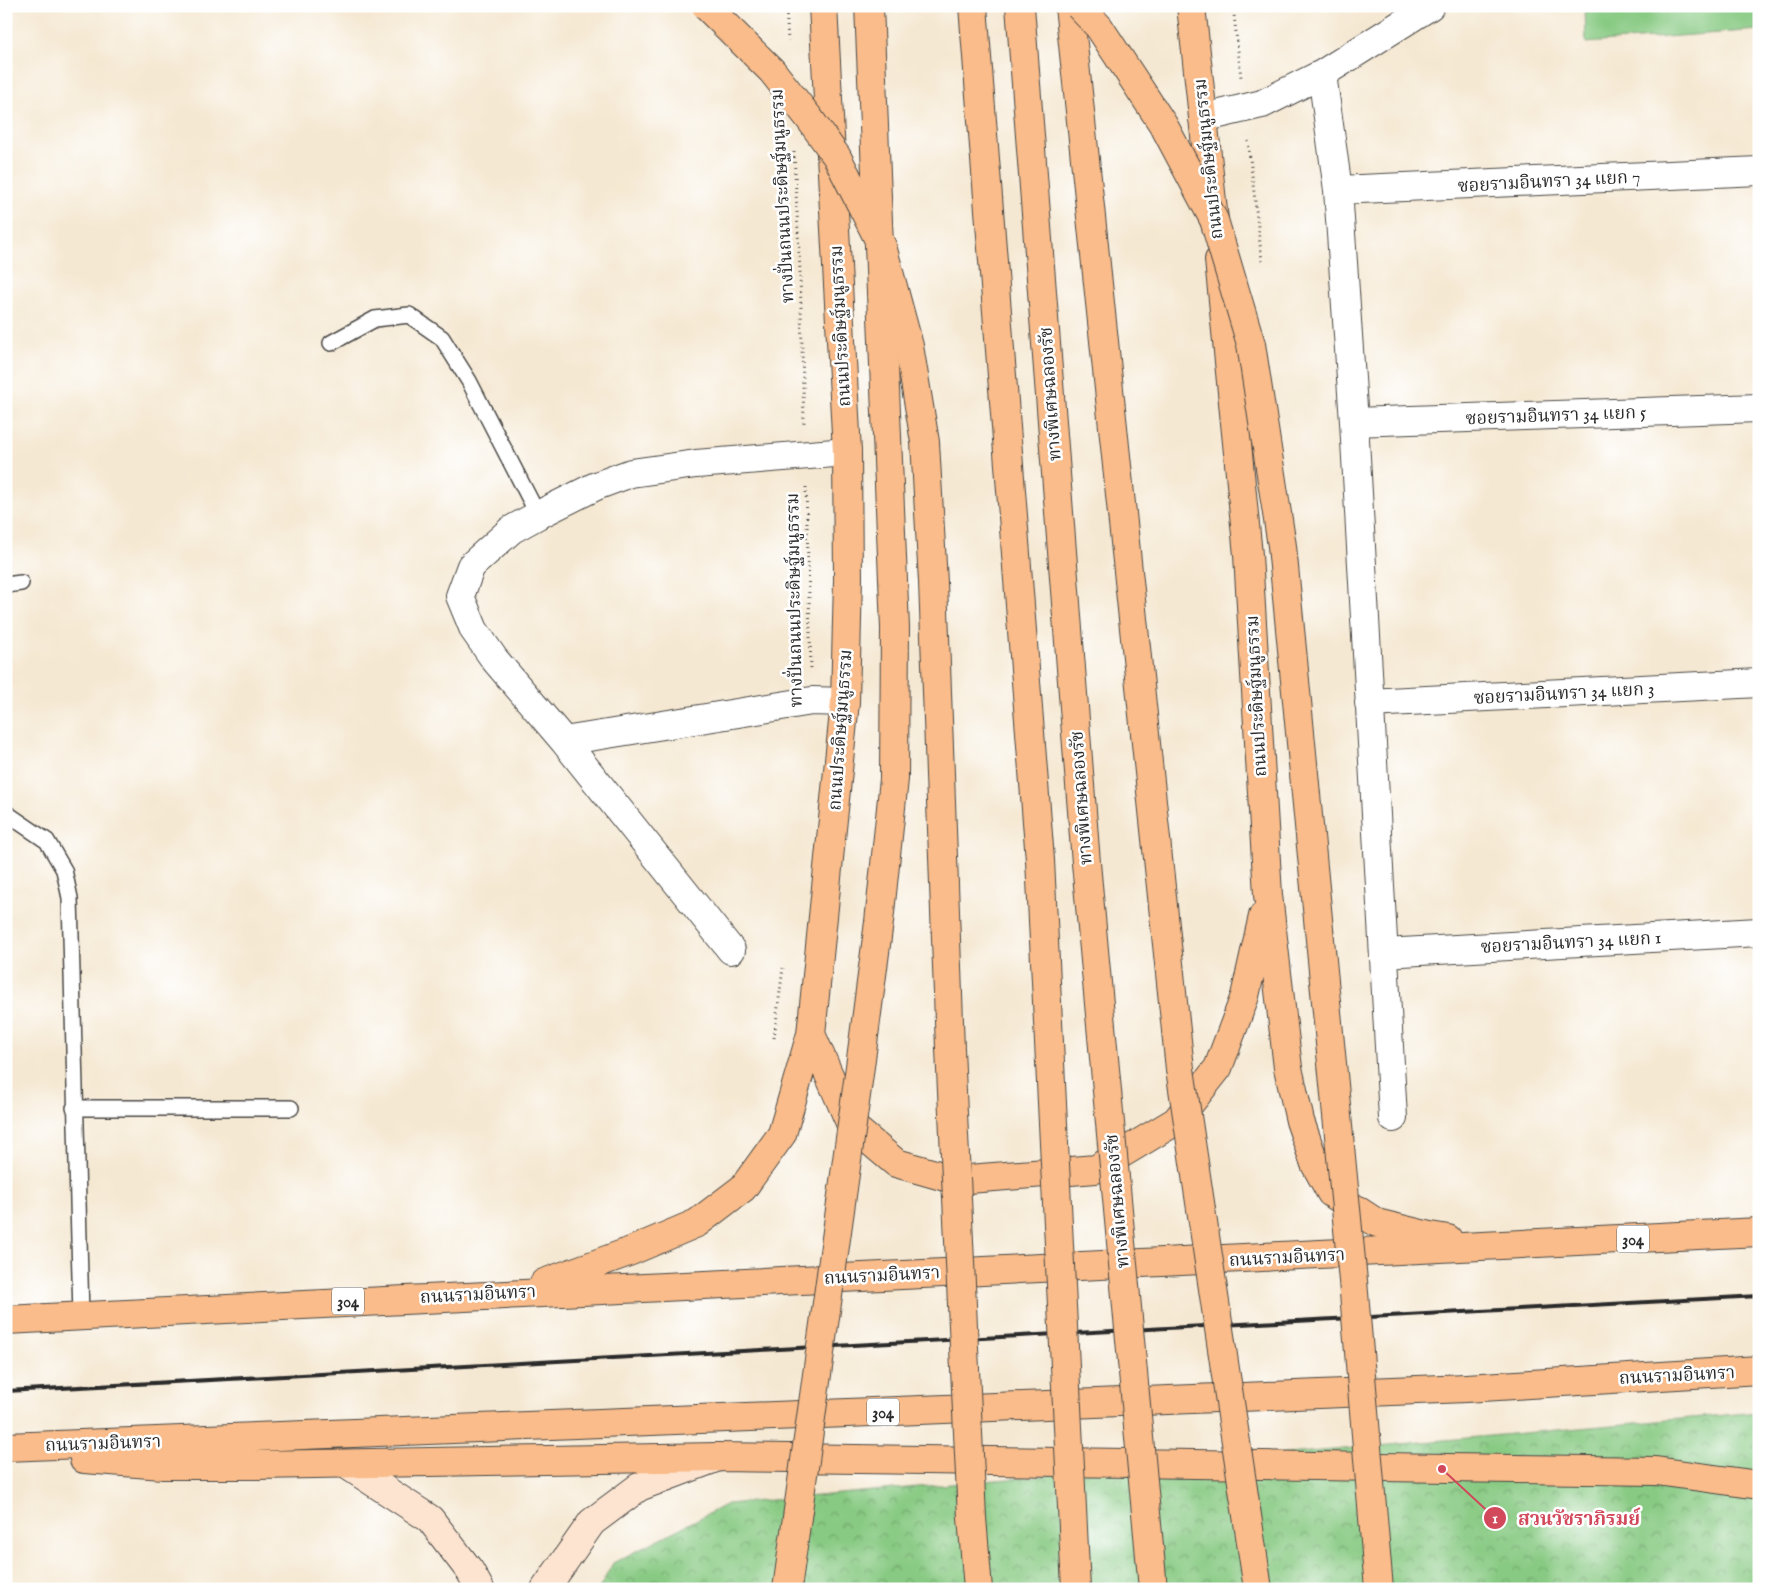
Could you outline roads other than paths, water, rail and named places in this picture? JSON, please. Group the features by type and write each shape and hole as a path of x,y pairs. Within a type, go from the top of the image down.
{"main road":[{"path":"706,6 772,71 810,118 837,156 882,246 909,346 925,442 933,572 950,1049 972,1518 978,1589"},
{"name":"ถนนประดิษฐ์มนูธรรม","path":"518,1292 631,1252 697,1223 743,1188 782,1134 811,1034 844,702 848,578 847,452 823,6"},
{"path":"787,1589 859,1074 879,922 894,779 895,628 869,6"},
{"path":"973,6 1040,860 1076,1589"},
{"name":"ทางพิเศษฉลองรัช","path":"1020,6 1086,863 1153,1589"},
{"path":"1068,6 1180,1069 1258,1589"},
{"path":"1079,6 1099,27 1164,126 1214,220 1251,344 1282,546 1352,1271 1379,1589"},
{"name":"ถนนประดิษฐ์มนูธรรม","path":"1191,6 1228,342 1248,555 1268,895 1288,1068 1300,1121 1312,1156 1331,1193 1377,1222 1430,1236 1507,1246"},
{"path":"811,1034 851,1125 896,1162 956,1180 1096,1169 1176,1121 1218,1068 1245,996 1268,895"},
{"name":"ถนนรามอินทรา","path":"6,1320 518,1292 1507,1246 1759,1232"},
{"name":"ถนนรามอินทรา","path":"6,1447 1446,1389 1759,1370"},
{"path":"6,1454 163,1465 347,1465 718,1457 1656,1471 1759,1486"},
{"path":"545,1589 592,1522 639,1487 718,1457"},
{"path":"347,1465 430,1519 470,1571 480,1589"}],"street":[{"path":"1203,118 1262,104 1322,74 1430,6"},
{"path":"1322,74 1338,190 1354,422 1393,1118"},
{"name":"ซอยรามอินทรา 34 แยก 7","path":"1338,190 1759,171"},
{"name":"ซอยรามอินทรา 34 แยก 5","path":"1354,422 1759,408"},
{"path":"731,950 564,742 495,660 474,630 460,596 471,566 511,530 596,486 631,474 696,464 847,452"},
{"name":"ซอยรามอินทรา 34 แยก 3","path":"1369,703 1759,683"},
{"path":"564,742 812,701 844,702"},
{"name":"ซอยรามอินทรา 34 แยก 1","path":"1384,953 1759,932"}],"lane":[{"path":"331,343 376,319 409,315 442,338 469,381 538,515"},
{"path":"6,813 47,841 64,870 70,898 74,1108 81,1316"},
{"path":"74,1108 290,1108"}],"railway":[{"path":"6,1391 1759,1296"}],"place":[{"name":"สวนวัชราภิรมย์","path":"1442,1469"}]}
